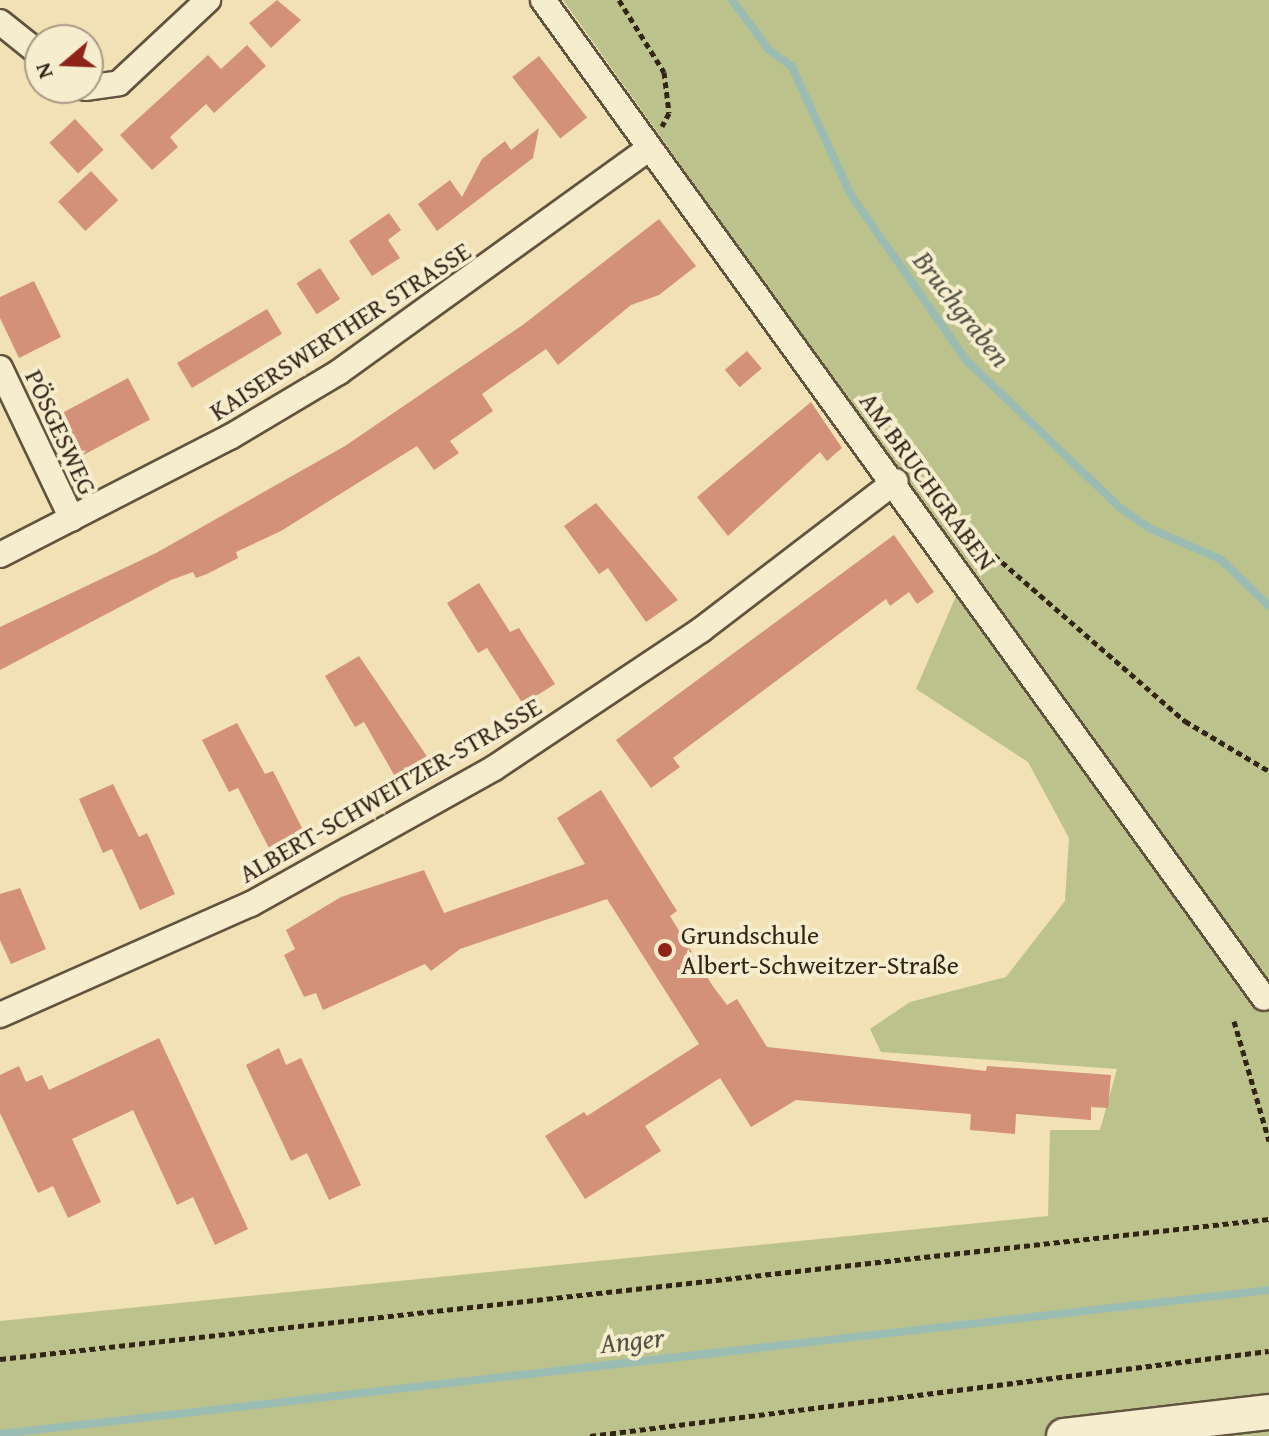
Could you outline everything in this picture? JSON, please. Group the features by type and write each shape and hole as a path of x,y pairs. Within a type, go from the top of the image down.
{"street":[{"path":"104,85 119,83 208,0"},
{"name":"AM BRUCHGRABEN","path":"543,0 896,481 1264,998"},
{"path":"0,22 24,41"},
{"name":"KAISERSWERTHER STRASSE","path":"0,555 230,437 339,372 650,148"},
{"name":"PÖSGESWEG","path":"0,368 72,519"},
{"name":"ALBERT-SCHWEITZER-STRASSE","path":"0,1015 251,904 494,768 701,630 896,481"},
{"path":"1064,1436 1269,1412"}],"path":[{"path":"619,0 664,72 669,113 650,148"},
{"path":"939,506 1185,721 1269,771"},
{"path":"1234,1021 1269,1141"},
{"path":"0,1359 1269,1219"},
{"path":"590,1436 1269,1351"}],"green space":[{"path":"563,0 1269,0 1269,1436 0,1436 0,1321 1048,1216 1050,1130 1100,1130 1117,1069 881,1052 870,1029 910,1002 1006,977 1065,901 1069,838 1028,762 916,689 968,568"}],"building":[{"path":"277,0 301,20 271,48 249,23"},
{"path":"247,45 266,66 214,113 206,104 170,137 178,147 152,170 120,135 208,55 221,69"},
{"path":"539,56 587,117 560,138 512,77"},
{"path":"75,119 104,150 78,174 49,143"},
{"path":"539,128 533,158 437,231 418,204 450,180 462,197 482,159 505,141 511,150"},
{"path":"91,171 118,200 85,231 58,202"},
{"path":"389,213 401,230 388,240 400,258 372,276 349,241"},
{"path":"659,219 696,266 659,295 631,305 558,365 546,349 482,394 493,411 450,441 459,453 434,470 417,446 281,531 236,552 238,558 196,578 193,572 171,580 0,670 0,627 156,553 345,446 524,324"},
{"path":"320,268 340,299 317,314 297,283"},
{"path":"34,281 61,337 19,358 0,318 0,297"},
{"path":"267,309 282,334 192,388 177,363"},
{"path":"747,351 762,369 740,387 725,370"},
{"path":"128,378 150,419 78,458 56,416"},
{"path":"811,402 842,448 827,461 820,452 728,536 697,497"},
{"path":"596,503 678,600 646,622 608,568 599,574 564,526"},
{"path":"894,535 934,592 917,604 909,592 890,606 886,599 673,758 680,767 651,788 616,740"},
{"path":"479,583 510,632 519,628 555,684 523,704 487,648 478,653 447,603"},
{"path":"359,656 430,761 397,780 364,722 355,727 325,676"},
{"path":"237,723 265,774 273,771 303,830 269,848 238,788 229,792 202,740"},
{"path":"113,784 139,837 147,833 175,894 140,910 112,849 103,853 79,799"},
{"name":"Grundschule Albert-Schweitzer-Straße","path":"601,790 677,911 670,916 712,985 727,1005 737,999 767,1047 986,1071 987,1066 1111,1075 1108,1108 1091,1107 1091,1120 1016,1114 1015,1134 970,1130 971,1114 796,1100 751,1127 720,1078 645,1126 661,1151 585,1199 545,1136 584,1112 587,1116 699,1044 607,899 460,949 431,971 425,964 323,1010 316,993 304,997 284,955 295,949 286,930 341,897 424,870 444,913 585,864 557,818"},
{"path":"20,888 46,949 11,964 0,940 0,894"},
{"path":"159,1038 248,1229 215,1245 193,1197 177,1205 133,1110 72,1139 101,1202 68,1218 53,1186 38,1193 0,1113 0,1075 19,1066 26,1082 42,1075 49,1090"},
{"path":"279,1048 286,1065 301,1058 361,1185 329,1200 307,1153 291,1161 246,1065"}],"waterway":[{"name":"Bruchgraben","path":"732,0 769,50 792,67 851,195 967,361 1119,507 1151,529 1220,559 1269,606"},
{"name":"Anger","path":"0,1434 1269,1290"}],"place":[{"name":"Grundschule Albert-Schweitzer-Straße","path":"665,950"}]}
